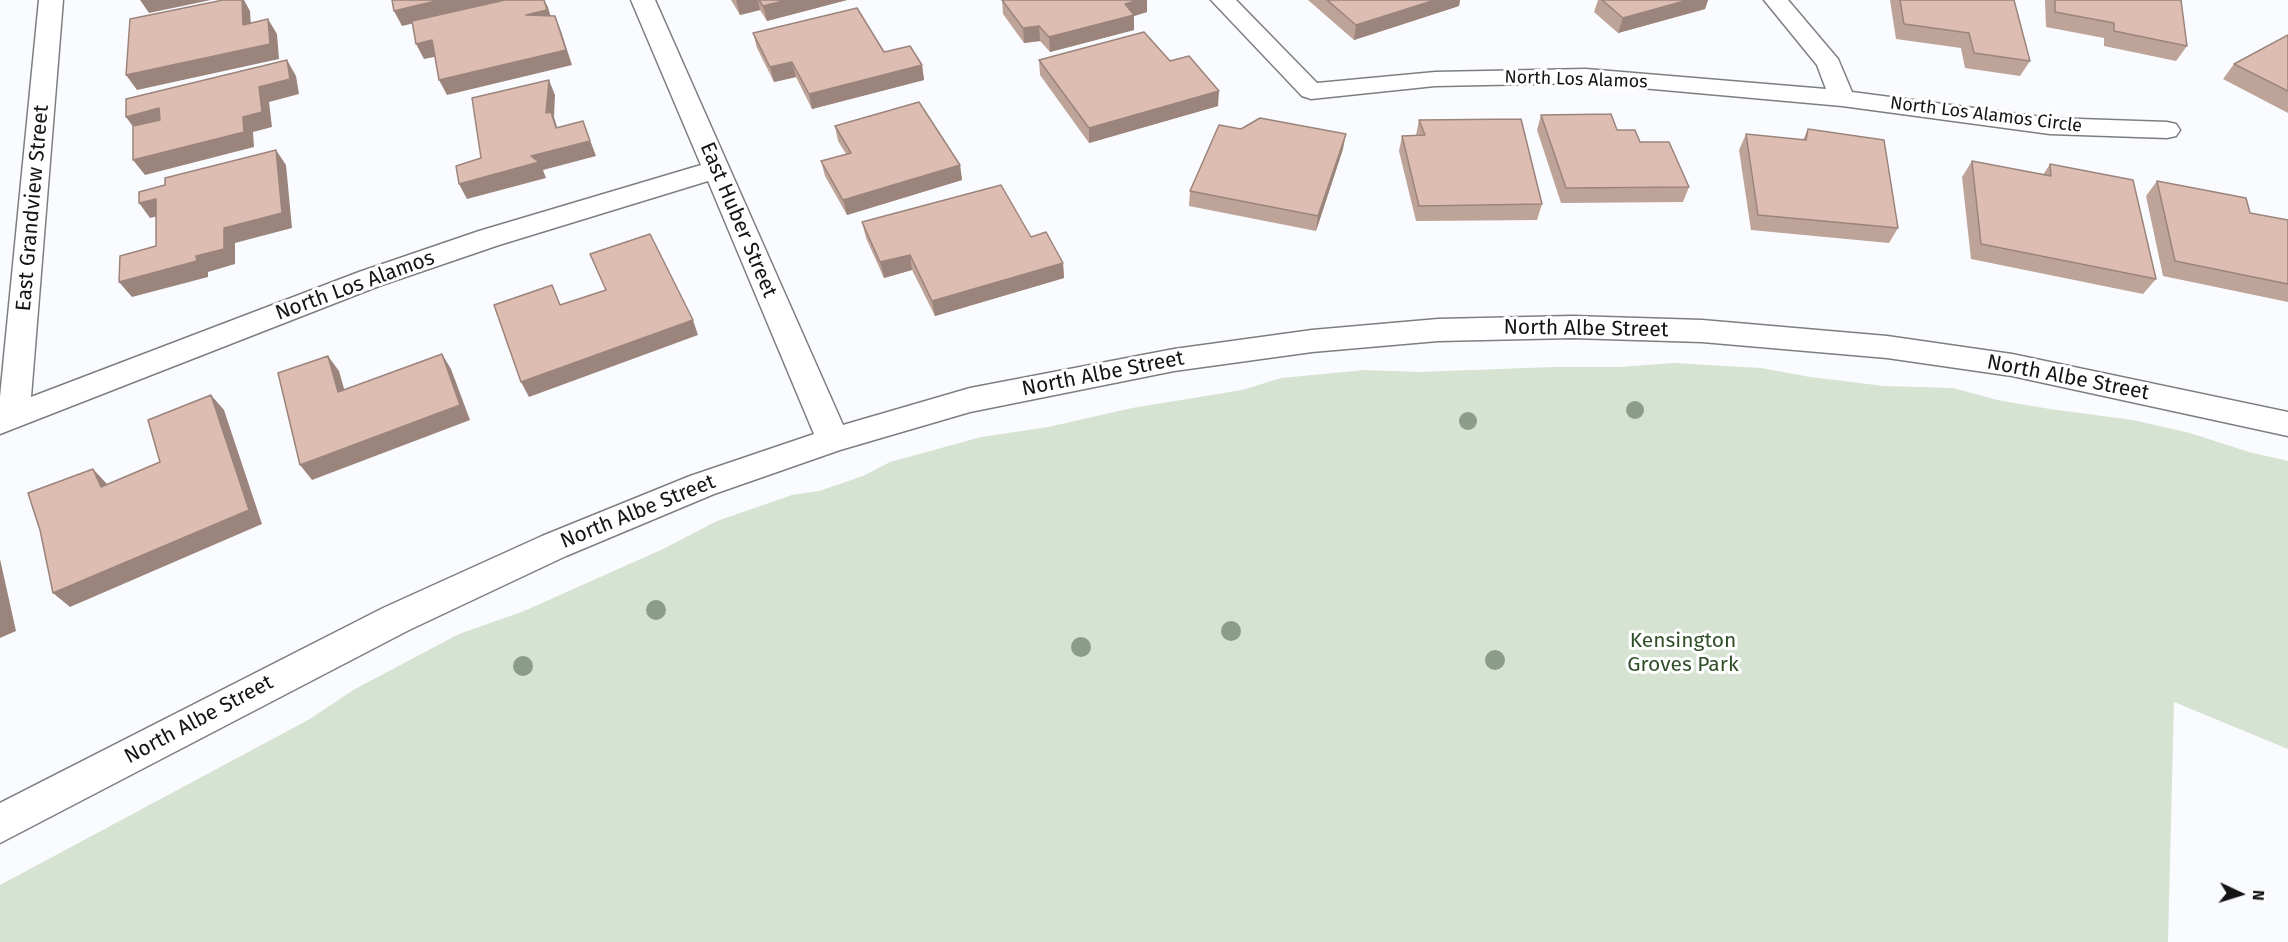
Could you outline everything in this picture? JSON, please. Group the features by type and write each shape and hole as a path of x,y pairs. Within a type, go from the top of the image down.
{"street":[{"name":"East Grandview Street","path":"7,419 51,0"},
{"name":"East Huber Street","path":"643,0 833,440"},
{"name":"North Los Alamos","path":"1223,0 1311,91 1435,79 1586,76 1842,98"},
{"path":"1776,0 1829,64 1842,98"},
{"name":"North Los Alamos Circle","path":"1842,98 2050,126 2167,130"},
{"name":"North Los Alamos","path":"7,419 389,272 555,217 717,169"},
{"name":"North Albe Street","path":"0,824 355,639 477,580 692,489 833,440 970,400 1174,360 1367,335 1507,327 1702,331 1887,347 2012,365 2288,424"}],"green space":[{"name":"Kensington Groves Park","path":"1674,363 1761,368 1810,377 1884,386 1953,388 1997,400 2133,420 2190,433 2249,452 2288,461 2288,749 2174,702 2168,942 0,942 0,885 308,720 355,689 459,634 524,611 663,549 717,521 792,495 819,491 863,476 890,462 981,437 1048,427 1132,408 1242,390 1281,378 1365,370 1419,372 1619,367"}],"building":[{"path":"223,0 242,0 243,25 268,19 270,44 126,75 130,19"},
{"path":"392,0 440,0 394,11"},
{"path":"505,0 544,0 547,10 526,15 555,16 566,50 439,80 432,40 416,44 412,21"},
{"path":"759,0 787,0 763,6"},
{"path":"1002,0 1138,0 1125,4 1134,15 1049,37 1039,26 1023,28"},
{"path":"1327,0 1435,0 1356,25"},
{"path":"1602,0 1688,0 1623,18"},
{"path":"1900,0 2014,0 2030,61 1974,53 1969,33 1904,24"},
{"path":"2055,0 2181,0 2187,46 2114,31 2114,23 2055,12"},
{"path":"857,8 884,52 910,46 922,65 809,94 792,62 770,67 753,33"},
{"path":"1144,32 1170,61 1189,56 1219,91 1089,128 1039,60"},
{"path":"2288,35 2288,91 2234,64"},
{"path":"287,60 290,79 259,87 262,112 243,117 244,132 133,160 133,126 160,120 159,108 126,117 126,99"},
{"path":"549,80 546,113 551,112 556,128 583,121 590,141 531,156 539,162 459,184 456,166 481,158 472,98"},
{"path":"919,102 960,165 843,200 821,161 851,153 835,126"},
{"path":"1611,114 1617,130 1635,130 1640,142 1669,142 1689,187 1566,188 1541,115"},
{"path":"1260,118 1346,134 1318,216 1190,191 1219,125 1241,129"},
{"path":"1521,119 1542,204 1419,206 1402,136 1425,135 1419,120"},
{"path":"1808,129 1884,140 1898,228 1758,215 1746,134 1806,140"},
{"path":"276,150 282,213 224,228 224,249 196,256 197,261 119,282 120,256 156,246 156,199 139,203 139,192 165,185 165,178"},
{"path":"1972,161 2051,176 2050,164 2133,180 2156,279 1981,244"},
{"path":"2157,181 2246,198 2250,213 2288,220 2288,284 2175,261"},
{"path":"1001,185 1031,237 1046,232 1063,263 932,301 910,255 880,262 862,222"},
{"path":"650,234 693,320 521,382 494,305 552,285 560,305 606,290 590,254"},
{"path":"442,354 460,405 300,465 278,373 328,356 338,392"},
{"path":"211,395 249,510 53,593 40,530 28,493 93,469 101,487 160,462 148,420"}]}
